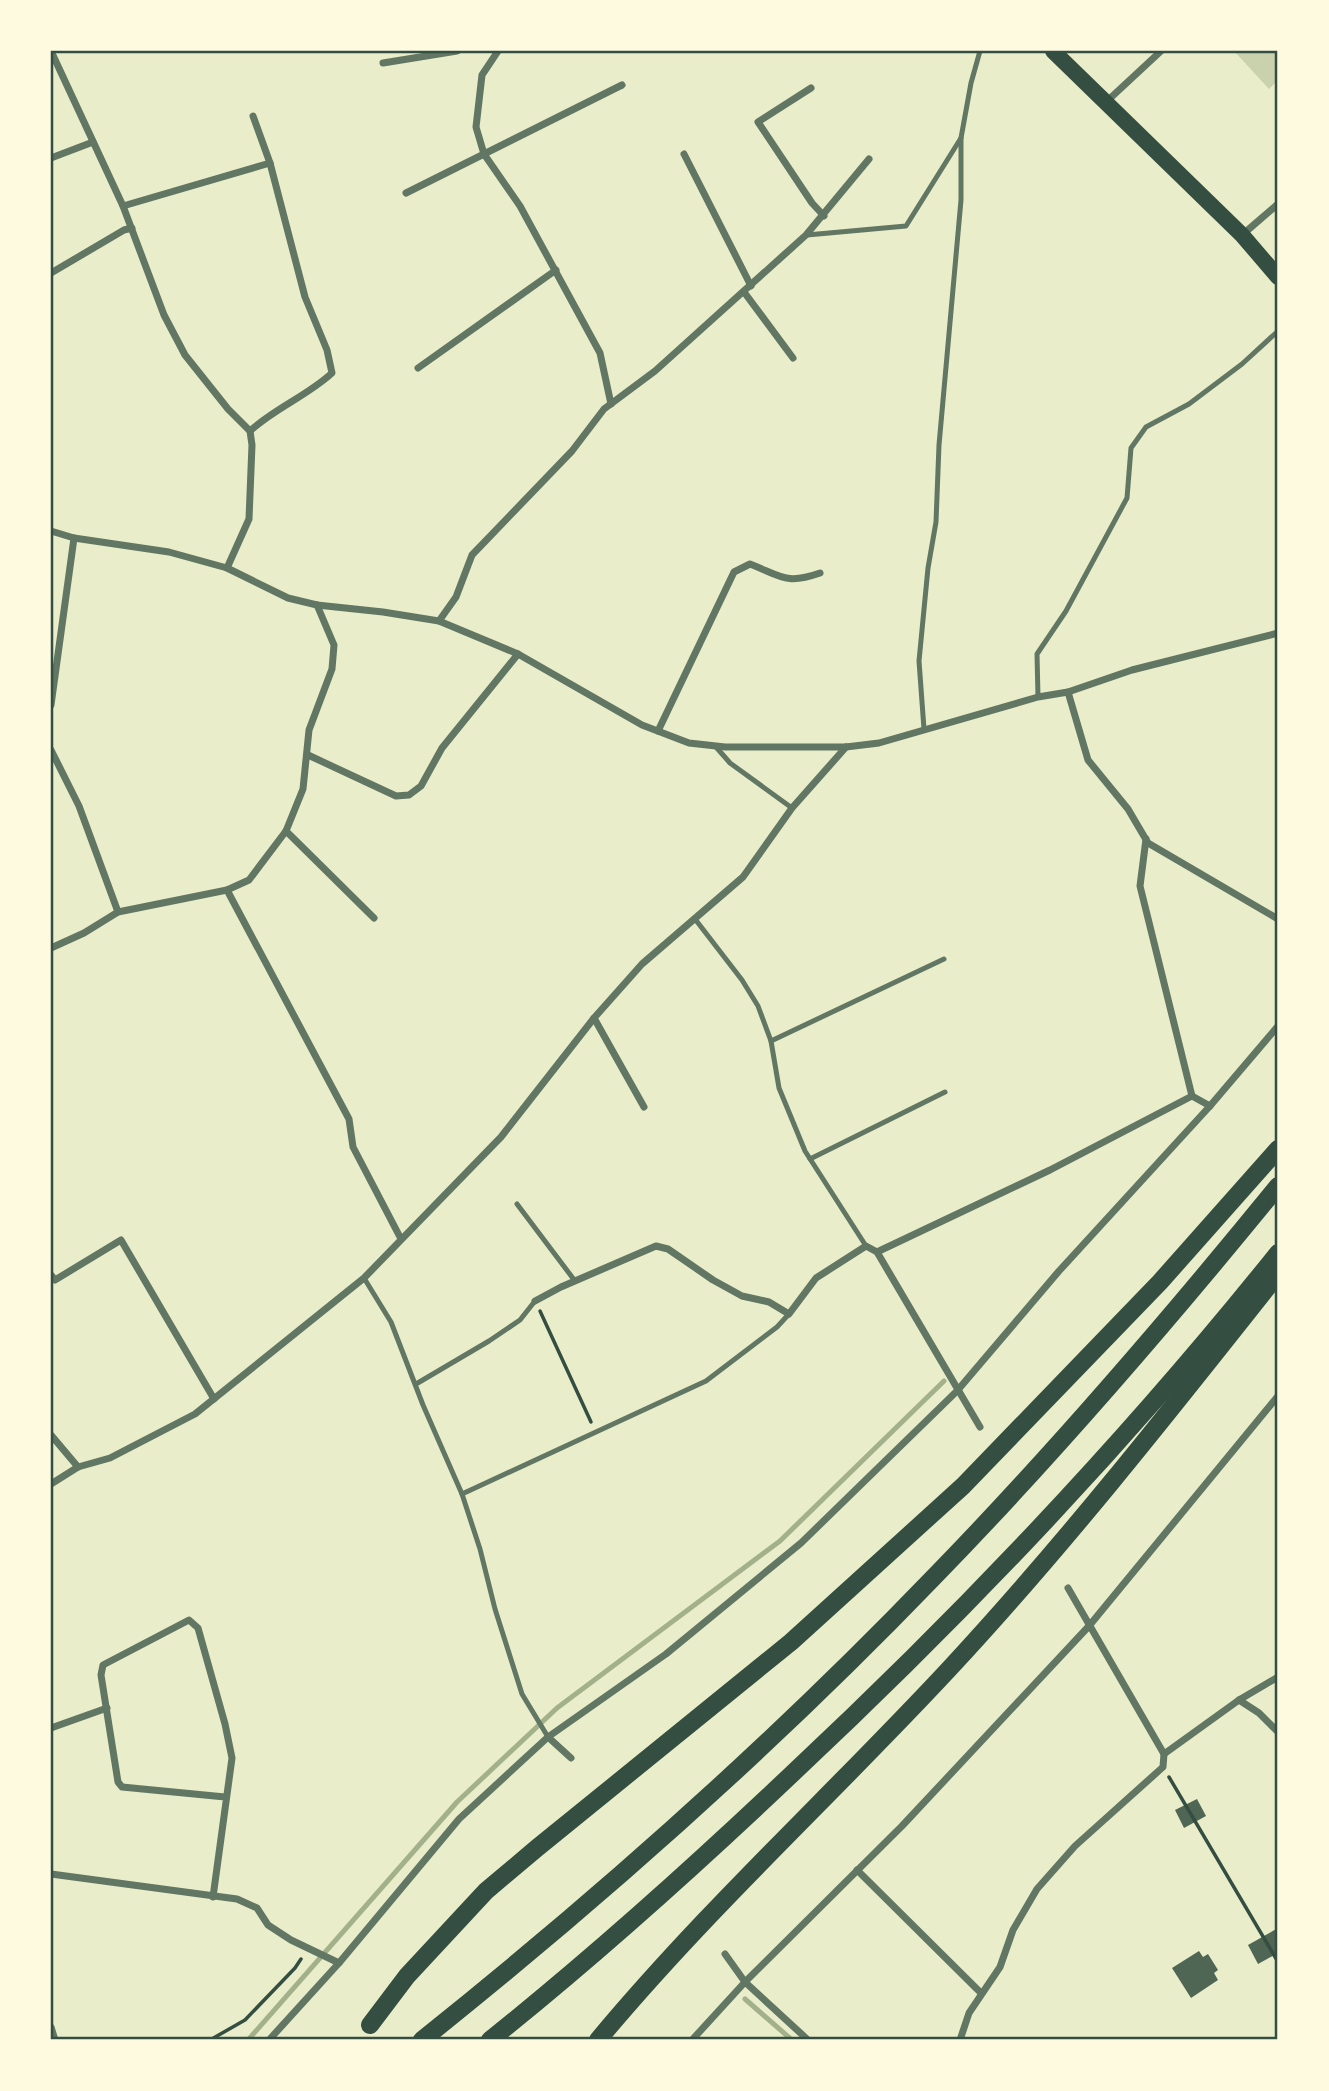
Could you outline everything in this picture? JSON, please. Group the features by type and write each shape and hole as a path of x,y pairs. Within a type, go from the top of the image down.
{"highway":[{"path":"370,2025 416,1966 486,1891 791,1642 963,1486 1160,1282 1278,1149"},
{"path":"422,2040 604,1890 712,1793 913,1599 1030,1475 1124,1369 1278,1186"},
{"path":"490,2040 629,1924 738,1825 851,1719 936,1634 1103,1457 1278,1252"},
{"path":"598,2040 696,1930 960,1657 1133,1455 1278,1274"}],"main road":[{"path":"1052,51 1242,234 1278,277"}],"street":[{"path":"51,51 123,206 164,316 185,355 228,410 250,431 252,445 249,519 227,568"},
{"path":"383,63 457,51"},
{"path":"1105,103 1161,51"},
{"path":"495,52 482,75 477,105 476,127 484,154 520,206 600,353 611,404"},
{"path":"406,193 621,85"},
{"path":"811,88 758,122 812,203 824,216"},
{"path":"250,431 332,373 327,350 305,297 270,163 253,116"},
{"path":"51,158 93,142"},
{"path":"684,154 751,286"},
{"path":"439,621 456,597 472,555 572,451 604,409 655,371 806,235 869,159"},
{"path":"123,206 270,163"},
{"path":"1242,234 1278,204"},
{"path":"51,273 124,230 132,228"},
{"path":"418,368 556,270"},
{"path":"744,292 793,358"},
{"path":"51,531 74,538 169,552 227,568 288,598 317,605 439,621 519,654 642,725 689,743 715,746 846,747 879,743 1038,697 1068,692 1132,670 1278,633"},
{"path":"51,705 74,538"},
{"path":"658,731 734,572 750,564 784,579 800,580 820,573"},
{"path":"51,948 84,933 118,912 227,890 249,880 286,831 303,789 309,730 332,668 334,645 317,605"},
{"path":"308,755 396,796 410,795 421,786 442,748 519,654"},
{"path":"1068,692 1088,760 1128,809 1148,843 1278,919"},
{"path":"51,1484 78,1467 110,1458 195,1414 364,1278 500,1136 594,1017 642,964 743,877 792,808 846,747"},
{"path":"51,750 79,806 118,912"},
{"path":"286,831 374,918"},
{"path":"1146,839 1140,886 1192,1096 1210,1106"},
{"path":"227,890 349,1119 353,1147 401,1239"},
{"path":"594,1017 644,1107"},
{"path":"269,2040 339,1963 459,1819 546,1734 666,1654 801,1543 957,1391 1059,1271 1210,1106 1278,1026"},
{"path":"877,1252 1050,1170 1192,1096"},
{"path":"51,1275 55,1280 121,1240 214,1399"},
{"path":"535,1301 656,1246 668,1249 742,1296 769,1302 789,1314 816,1278 866,1246 877,1252 980,1427"},
{"path":"692,2040 745,1982 902,1826 1089,1626 1278,1396"},
{"path":"51,1435 78,1467"},
{"path":"960,2040 969,2013 1000,1967 1013,1930 1037,1889 1075,1846 1163,1767 1164,1754 1068,1588"},
{"path":"213,1897 232,1758 198,1628 189,1620 103,1665 101,1675 118,1782 122,1787 225,1797"},
{"path":"1164,1754 1239,1700 1278,1677"},
{"path":"1239,1700 1259,1713 1278,1732"},
{"path":"51,1728 107,1708"},
{"path":"546,1734 571,1758"},
{"path":"857,1870 981,1993"},
{"path":"51,1874 237,1899 257,1908 268,1924 290,1940 339,1963"},
{"path":"725,1954 745,1982 808,2040"},
{"path":"51,2027 55,2040"}],"lane":[{"path":"924,729 919,661 928,568 936,522 939,445 961,200 961,138 980,51"},
{"path":"806,235 906,226 961,138"},
{"path":"1038,697 1037,654 1066,611 1127,498 1131,447 1146,427 1189,404 1242,364 1278,331"},
{"path":"715,746 730,763 792,808"},
{"path":"695,919 742,980 758,1006 771,1041 779,1088 810,1159 866,1246"},
{"path":"771,1041 944,959"},
{"path":"810,1159 945,1092"},
{"path":"517,1204 575,1281"},
{"path":"364,1278 391,1322 462,1494 522,1695 546,1734"},
{"path":"416,1384 510,1327 520,1320 535,1301"},
{"path":"462,1494 706,1381 789,1314"}],"path":[{"path":"535,1301 596,1433"},
{"path":"1163,1767 1278,1962"},
{"path":"210,2040 245,2020 295,1968 308,1947"}],"green space":[{"path":"1234,51 1278,51 1278,80 1269,89"}],"building":[{"path":"1197,1799 1206,1816 1184,1828 1175,1810"},
{"path":"1278,1928 1278,1953 1258,1964 1248,1945"},
{"path":"1199,1951 1203,1957 1208,1954 1218,1970 1214,1973 1218,1980 1191,1998 1172,1968"}],"waterway":[{"path":"248,2040 457,1802 557,1708 780,1541 944,1381"},
{"path":"745,1999 792,2040"}]}
